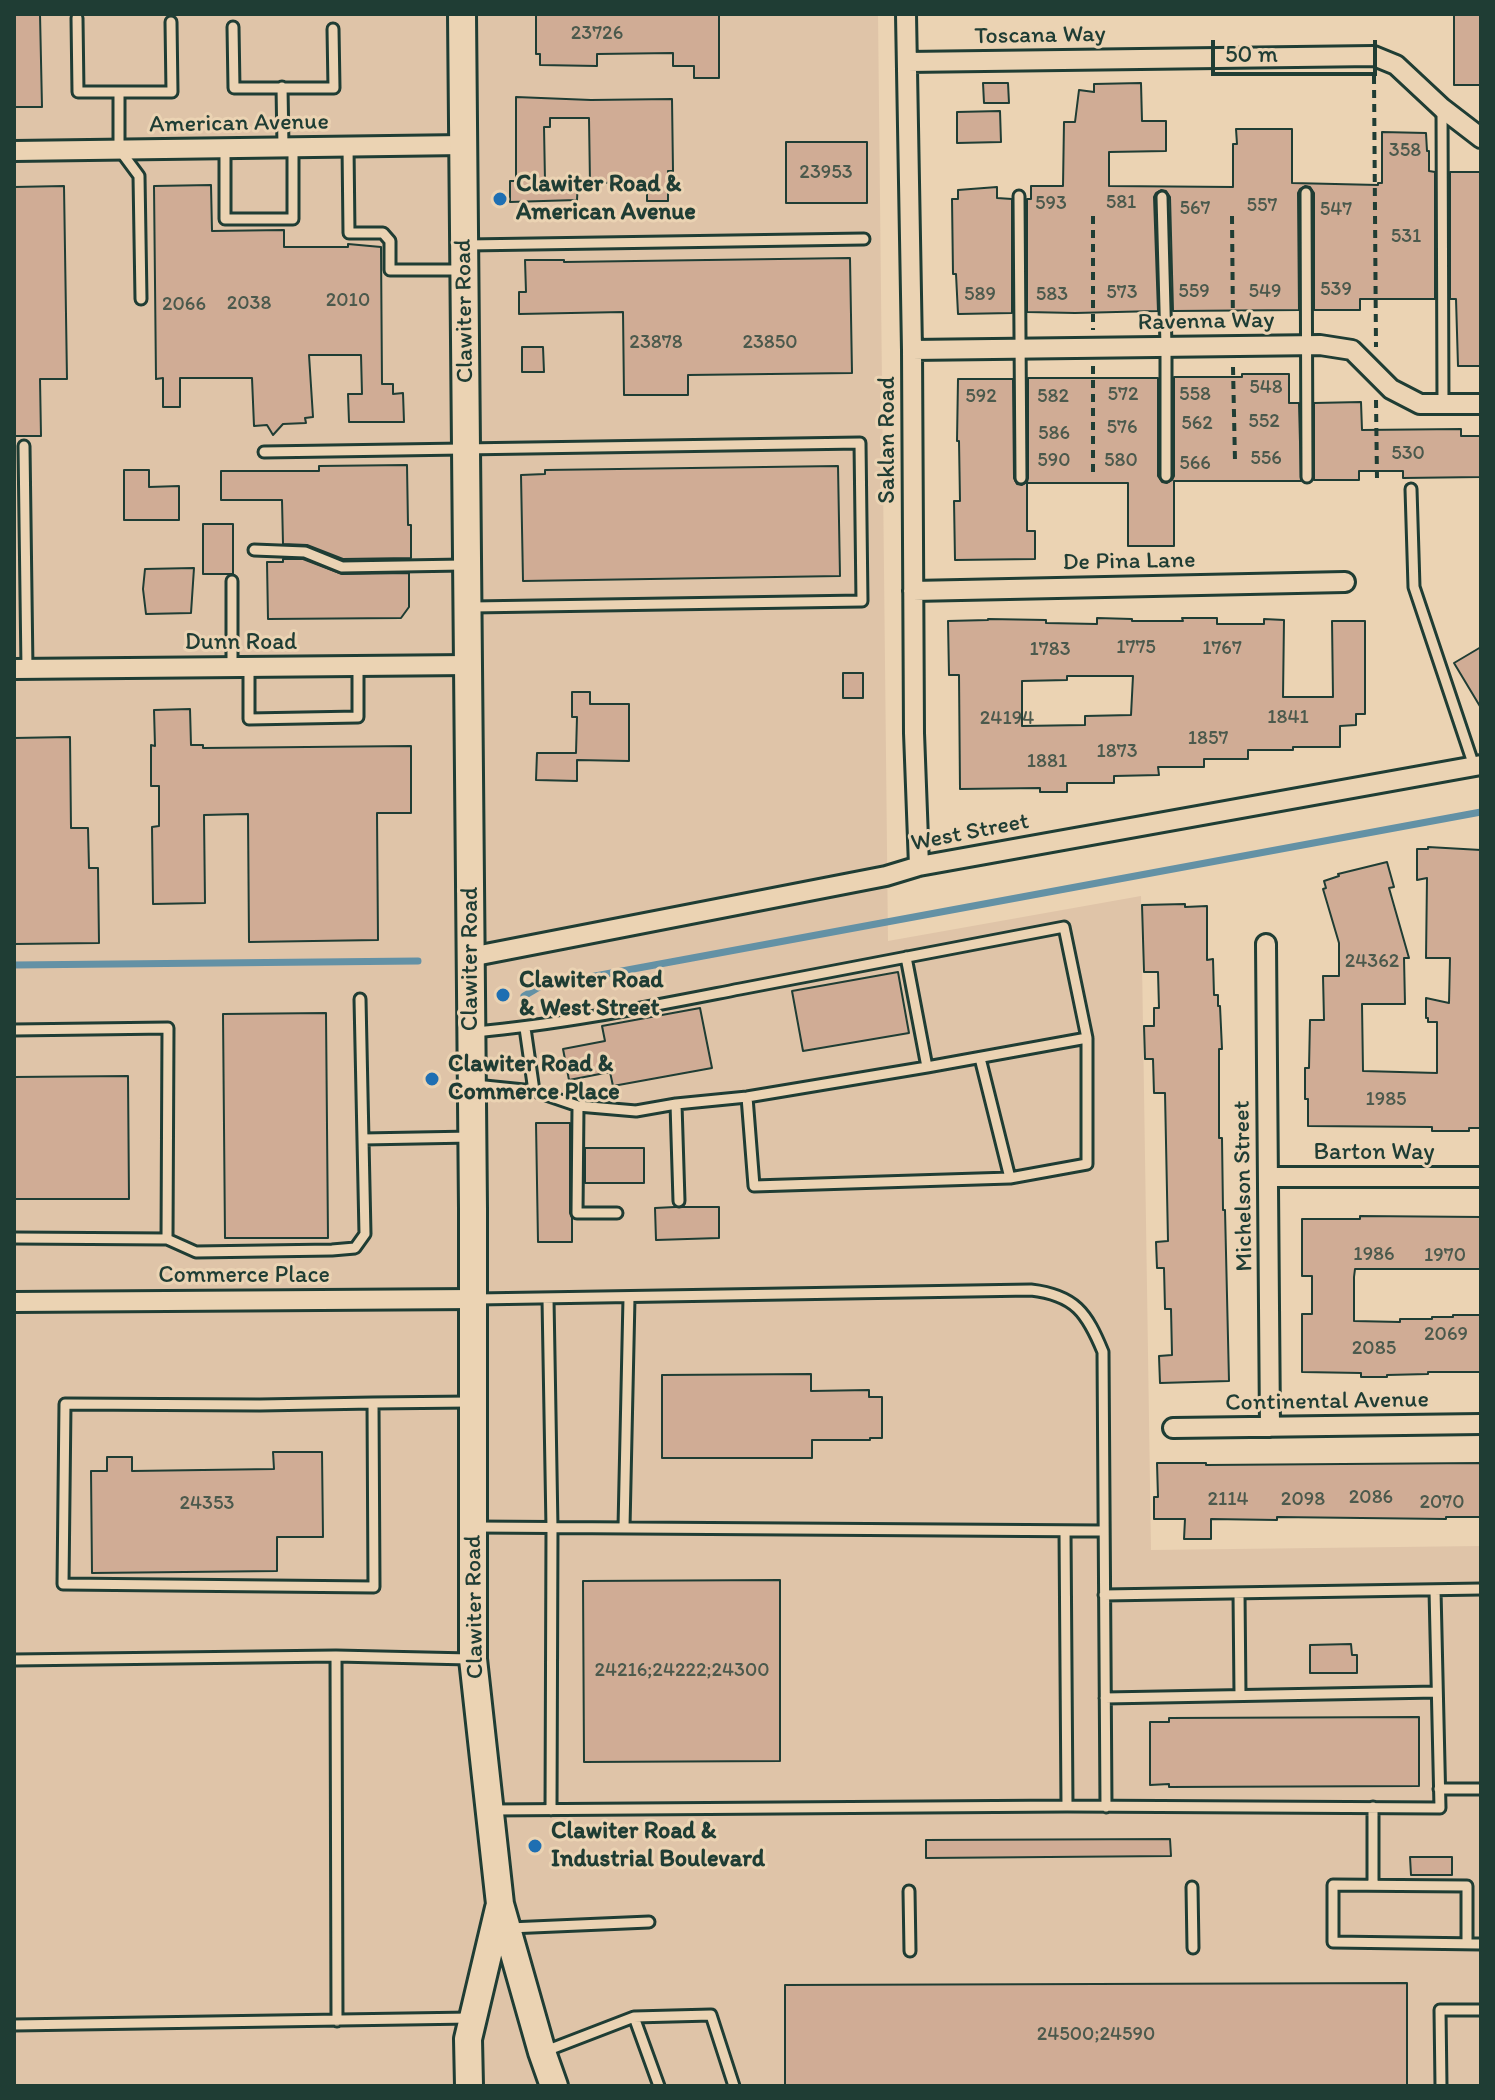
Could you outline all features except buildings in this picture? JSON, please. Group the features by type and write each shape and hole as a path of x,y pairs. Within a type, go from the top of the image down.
{"main road":[{"name":"Clawiter Road","path":"462,14 473,1137 473,1659 502,1916 554,2086"},
{"path":"469,2086 468,2039 502,1916"}],"street":[{"name":"Saklan Road","path":"906,14 914,733 919,866"},
{"name":"Toscana Way","path":"907,62 1374,56"},
{"path":"1374,56 1396,65 1442,108 1481,138"},
{"name":"American Avenue","path":"14,151 464,145"},
{"name":"Ravenna Way","path":"912,350 1320,345 1352,350 1391,389 1420,404 1481,404"},
{"name":"De Pina Lane","path":"913,591 1345,582"},
{"name":"Dunn Road","path":"21,669 469,665"},
{"name":"West Street","path":"470,957 886,876 919,866 1478,766"},
{"name":"Michelson Street","path":"1266,944 1270,1427"},
{"name":"Barton Way","path":"1268,1177 1481,1177"},
{"name":"Commerce Place","path":"14,1302 474,1299"},
{"name":"Continental Avenue","path":"1173,1428 1481,1424"}],"lane":[{"path":"77,18 78,92 172,92 171,22"},
{"path":"233,27 234,88 334,88 333,29"},
{"path":"225,148 225,219 293,219 282,87"},
{"path":"119,92 119,149 139,176 141,299"},
{"path":"1442,108 1443,405"},
{"path":"348,146 349,233 383,233 390,241 390,270 465,258 864,239"},
{"path":"1306,193 1307,477"},
{"path":"1019,196 1021,478"},
{"path":"1162,197 1166,476"},
{"path":"264,452 860,443 862,601 468,607"},
{"path":"21,669 24,446"},
{"path":"1411,489 1414,587 1478,766"},
{"path":"254,550 305,552 342,567 468,565"},
{"path":"232,581 249,719 358,717 358,666"},
{"path":"471,1033 525,1028 1064,927 1087,1038 1087,1164 1010,1178 754,1186 747,1097"},
{"path":"906,957 927,1067"},
{"path":"14,1238 167,1239 196,1252 355,1248 365,1234 360,999"},
{"path":"14,1030 168,1028 167,1239"},
{"path":"525,1028 534,1091"},
{"path":"472,1084 534,1091 578,1106 636,1111 747,1097 1087,1038"},
{"path":"980,1058 1010,1178"},
{"path":"676,1104 679,1201"},
{"path":"578,1106 577,1213 617,1213"},
{"path":"363,1139 473,1137"},
{"path":"474,1299 1031,1290 1061,1296 1077,1305 1094,1328 1103,1352 1106,1807"},
{"path":"624,1527 629,1298"},
{"path":"548,1299 552,1528 551,1810"},
{"path":"373,1403 374,1587 63,1584 65,1404 473,1402"},
{"path":"474,1527 1104,1531"},
{"path":"1065,1531 1067,1806"},
{"path":"1104,1595 1481,1589"},
{"path":"489,1810 1067,1806 1440,1808 1435,1590"},
{"path":"1239,1593 1240,1695"},
{"path":"14,1660 336,1656 473,1659"},
{"path":"336,1656 337,2021"},
{"path":"1105,1698 1437,1692"},
{"path":"1439,1789 1481,1789"},
{"path":"1373,1807 1373,1885"},
{"path":"1467,1944 1467,1886 1333,1885 1333,1942 1467,1944 1481,1944"},
{"path":"1192,1887 1193,1948"},
{"path":"909,1891 910,1951"},
{"path":"502,1916 649,1922"},
{"path":"1441,2086 1440,2010 1481,2010"},
{"path":"542,2052 634,2017 711,2015 734,2086"},
{"path":"634,2017 659,2086"},
{"path":"14,2025 473,2018"}],"path":[{"path":"1374,56 1377,478"}],"shaded area":[{"path":"14,14 878,14 888,941 1141,896 1151,1550 1481,1546 1481,2086 14,2086"}],"waterway":[{"path":"524,996 541,986 1481,812"},
{"path":"14,965 418,961"}],"place":[{"name":"Clawiter Road & American Avenue","path":"500,199"},
{"name":"Clawiter Road & West Street","path":"503,995"},
{"name":"Clawiter Road & Commerce Place","path":"432,1079"},
{"name":"Clawiter Road & Industrial Boulevard","path":"535,1846"}]}
